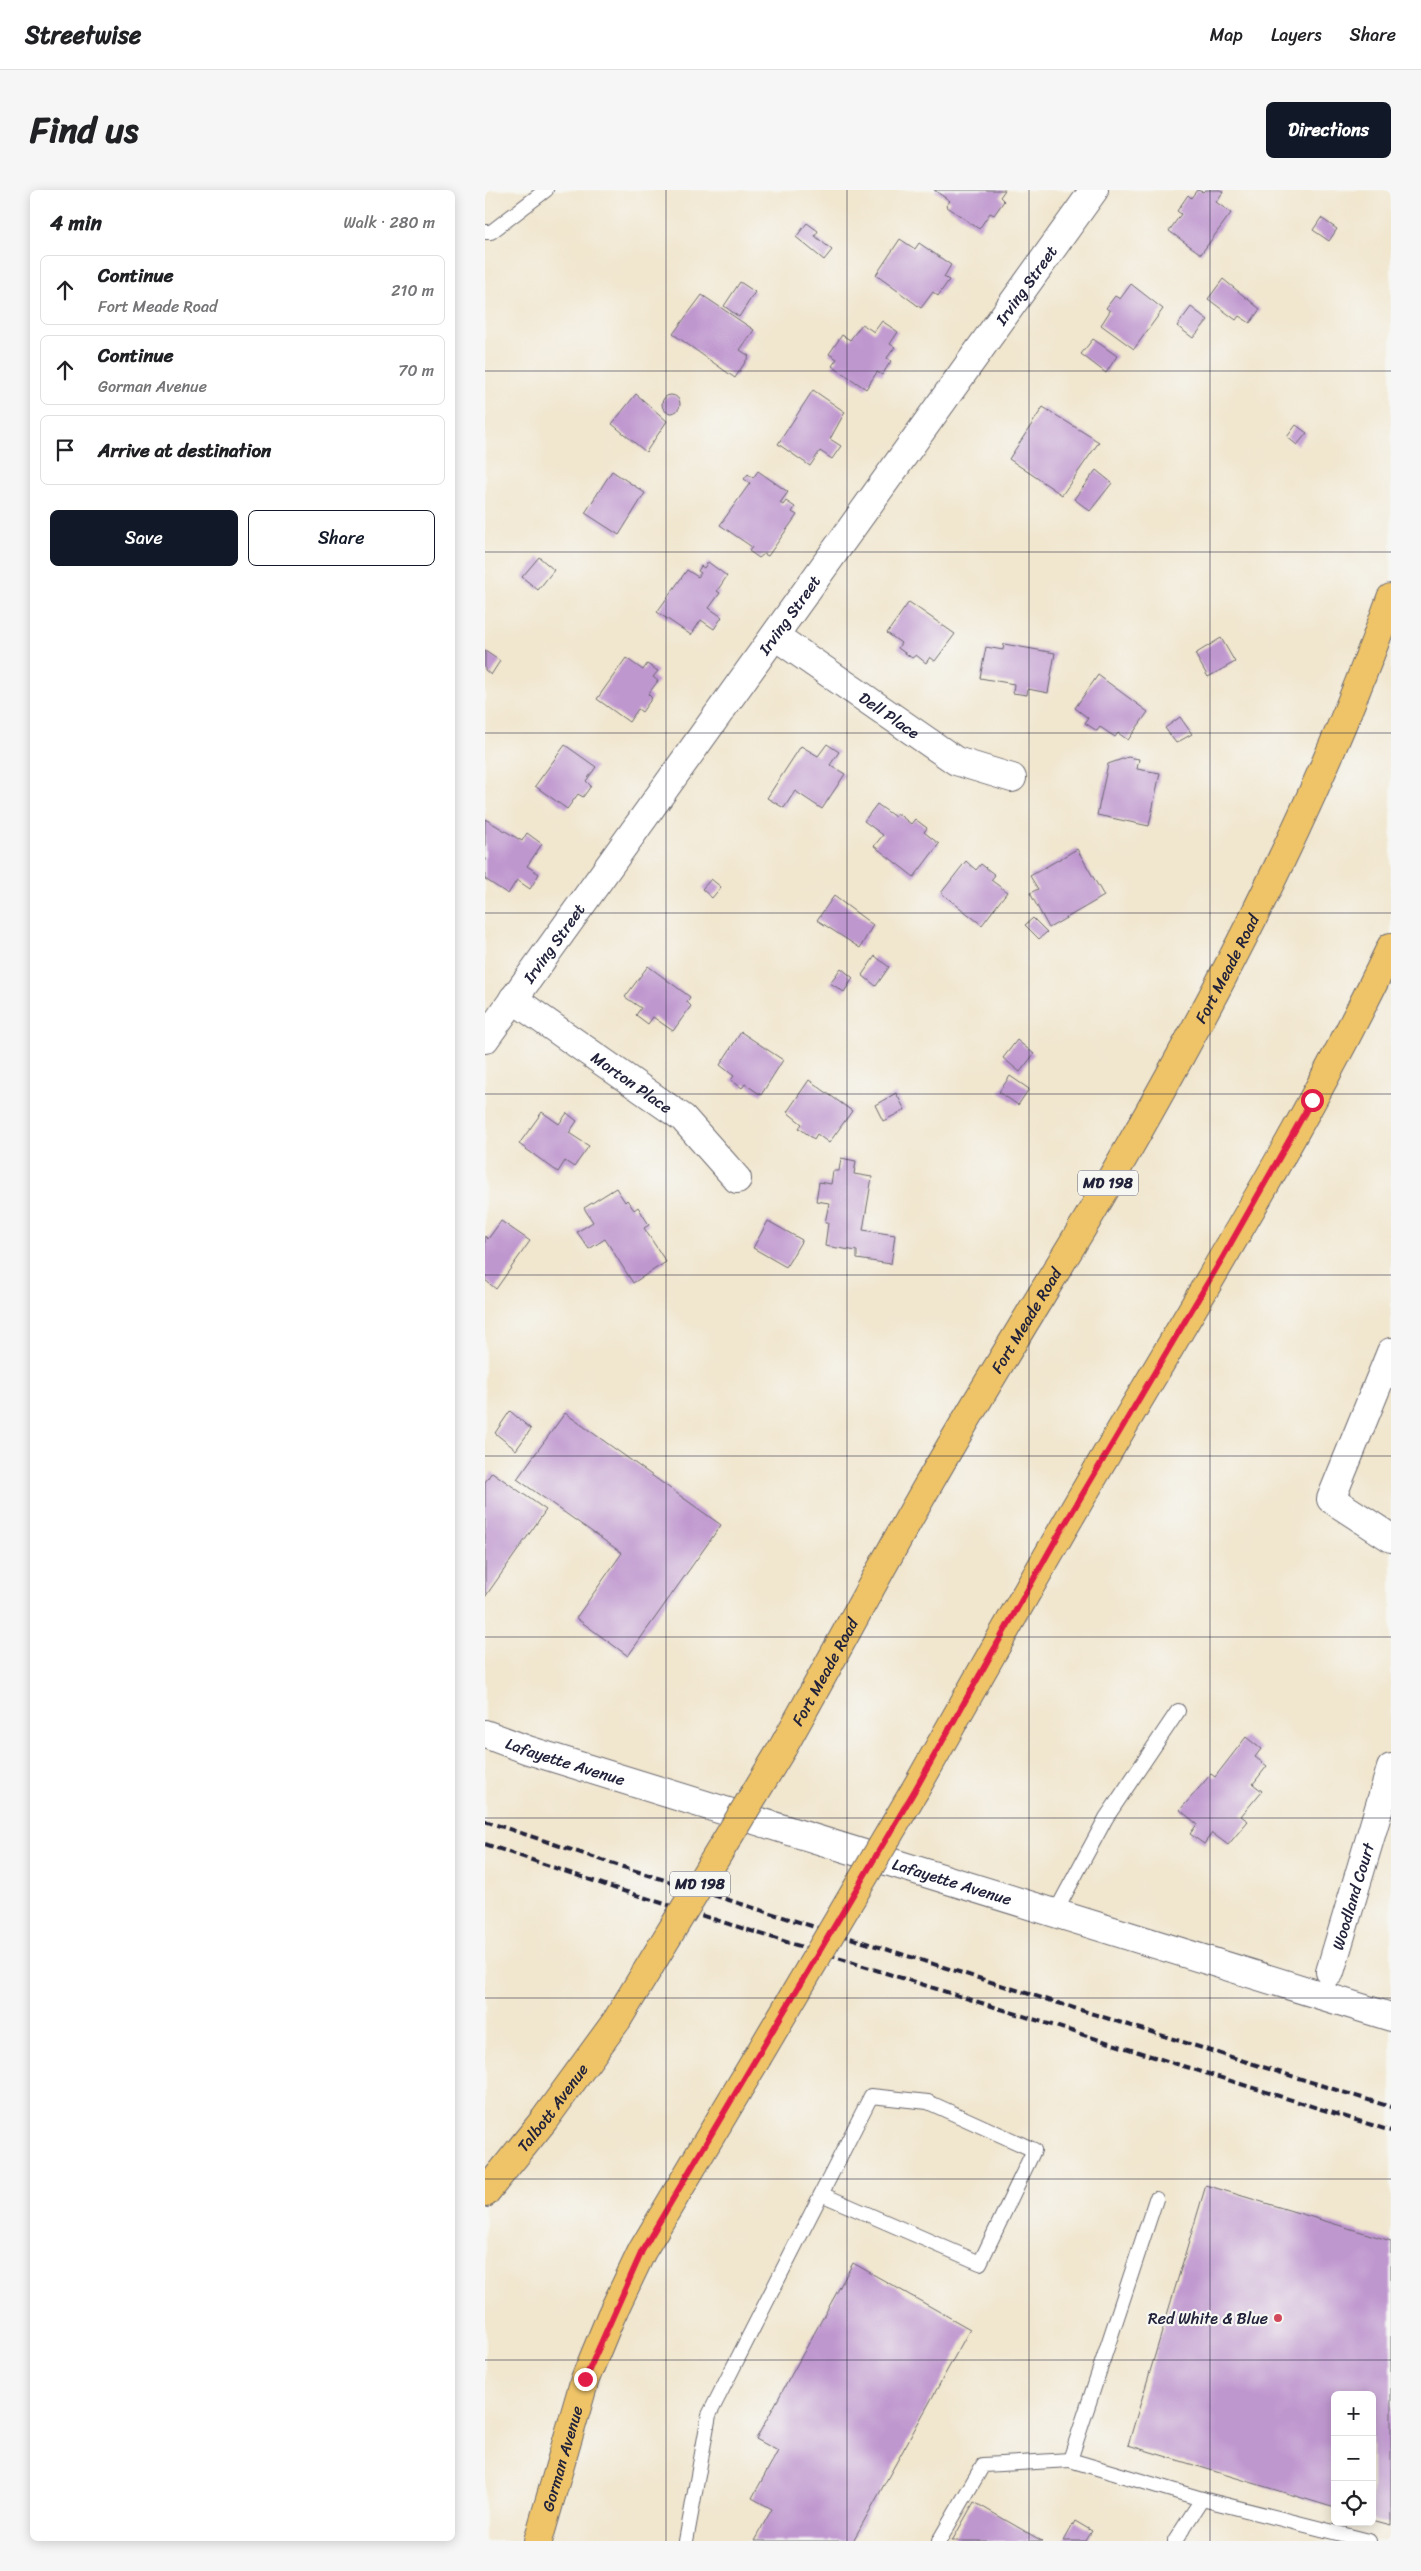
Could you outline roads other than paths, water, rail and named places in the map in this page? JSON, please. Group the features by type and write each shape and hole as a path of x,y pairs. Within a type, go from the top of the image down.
{"main road":[{"name":"Fort Meade Road","path":"617,2020 783,1748 932,1478 1087,1218 1196,1027 1277,866 1342,727 1391,598"},
{"name":"Gorman Avenue","path":"538,2541 576,2407 611,2316 642,2251 915,1790 1059,1534 1223,1257 1307,1108 1391,947"},
{"name":"Talbott Avenue","path":"485,2193 538,2128 617,2020"}],"street":[{"name":"Irving Street","path":"485,1039 1094,190"},
{"name":"Dell Place","path":"775,636 956,761 1011,778"},
{"name":"Morton Place","path":"513,999 683,1118 737,1179"},
{"path":"1391,1352 1331,1499 1391,1538"},
{"name":"Lafayette Avenue","path":"485,1734 528,1750 1055,1913 1327,1984 1391,2017"},
{"name":"Woodland Court","path":"1327,1984 1391,1768"}],"lane":[{"path":"485,232 491,232 546,190"},
{"path":"1055,1913 1106,1818 1178,1710"},
{"path":"686,2541 709,2415 821,2194 871,2096 928,2102 1034,2150 980,2263 821,2194"},
{"path":"1070,2460 1156,2198"},
{"path":"939,2541 983,2466 1070,2460 1202,2499 1369,2541"},
{"path":"1175,2541 1202,2499"}],"railway":[{"path":"485,1821 623,1867 1391,2107"},
{"path":"485,1844 617,1889 1391,2131"}],"place":[{"name":"Red White & Blue","path":"1278,2318"}]}
